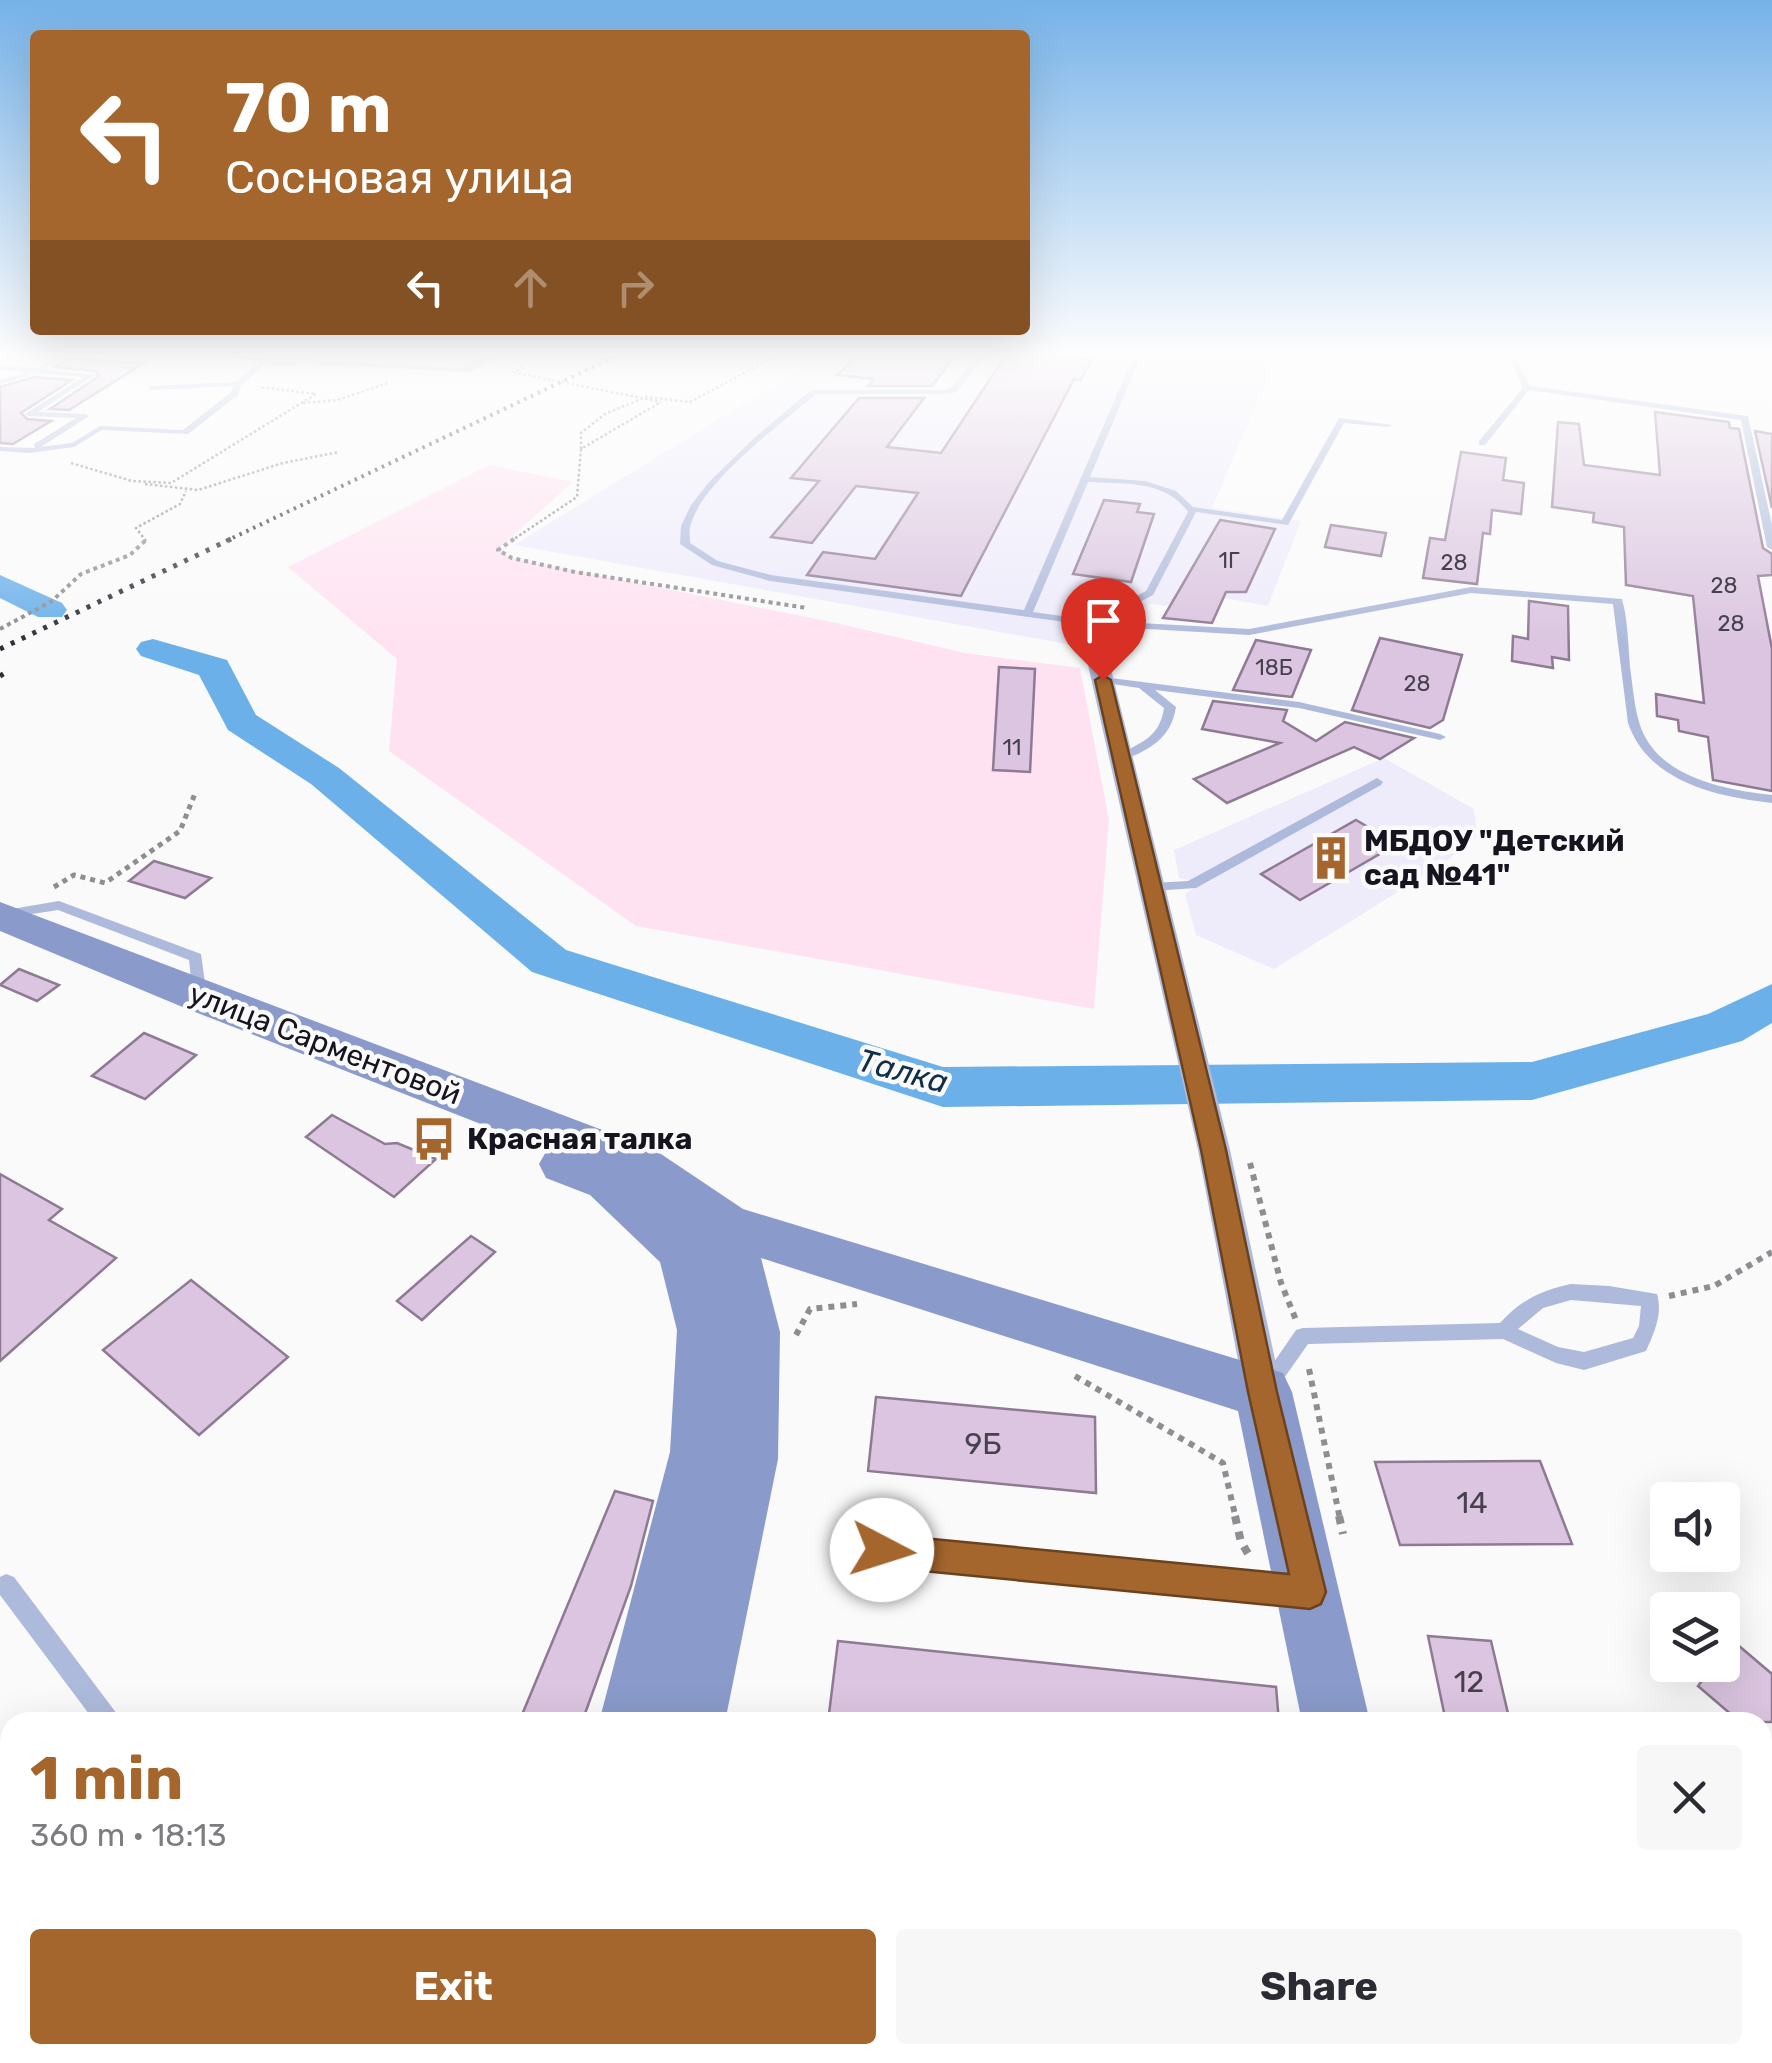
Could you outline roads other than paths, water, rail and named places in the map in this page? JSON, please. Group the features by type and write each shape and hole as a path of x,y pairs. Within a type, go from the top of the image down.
{"main road":[{"name":"улица Сарментовой","path":"0,915 200,997 637,1164 727,1226 1262,1392"},
{"name":"улица Сарментовой","path":"0,940 608,1181 683,1251 705,1330 700,1452 636,1712"},
{"path":"692,1712 748,1460 752,1332 727,1226"},
{"path":"1262,1392 1289,1589 1332,1712"}],"street":[{"path":"1101,673 1214,1150 1262,1392"}],"lane":[{"path":"747,451 692,506 682,533 685,544 697,554 770,578 1028,616 1249,632 1470,590 1618,601 1636,731 1671,772 1740,797 1772,800"},
{"path":"1028,616 1098,451"},
{"path":"1086,480 1160,487 1185,501 1191,509 1286,523 1325,451"},
{"path":"1752,451 1772,546"},
{"path":"1092,623 1150,593 1191,509"},
{"path":"1092,623 1101,673 1158,694 1170,707 1169,726 1158,739 1121,757"},
{"path":"1139,685 1299,704 1440,737"},
{"path":"1152,887 1191,885 1377,782"},
{"path":"1262,1392 1303,1336 1504,1330 1556,1356 1584,1361 1639,1345 1648,1327 1652,1300 1573,1290 1522,1306 1504,1330"},
{"path":"844,1547 1289,1589"},
{"path":"6,1586 101,1712"}],"waterway":[{"name":"Талка","path":"0,585 50,610"},
{"name":"Талка","path":"153,649 214,668 241,722 325,776 549,961 943,1087 1532,1081 1724,1028 1772,1001"}],"railway":[{"path":"226,541 415,451"},
{"path":"0,649 231,539"},
{"path":"0,676 10,670"}],"place":[{"name":"МБДОУ \"Детский сад №41\"","path":"1331,858"},
{"name":"Красная талка","path":"434,1139"}]}
